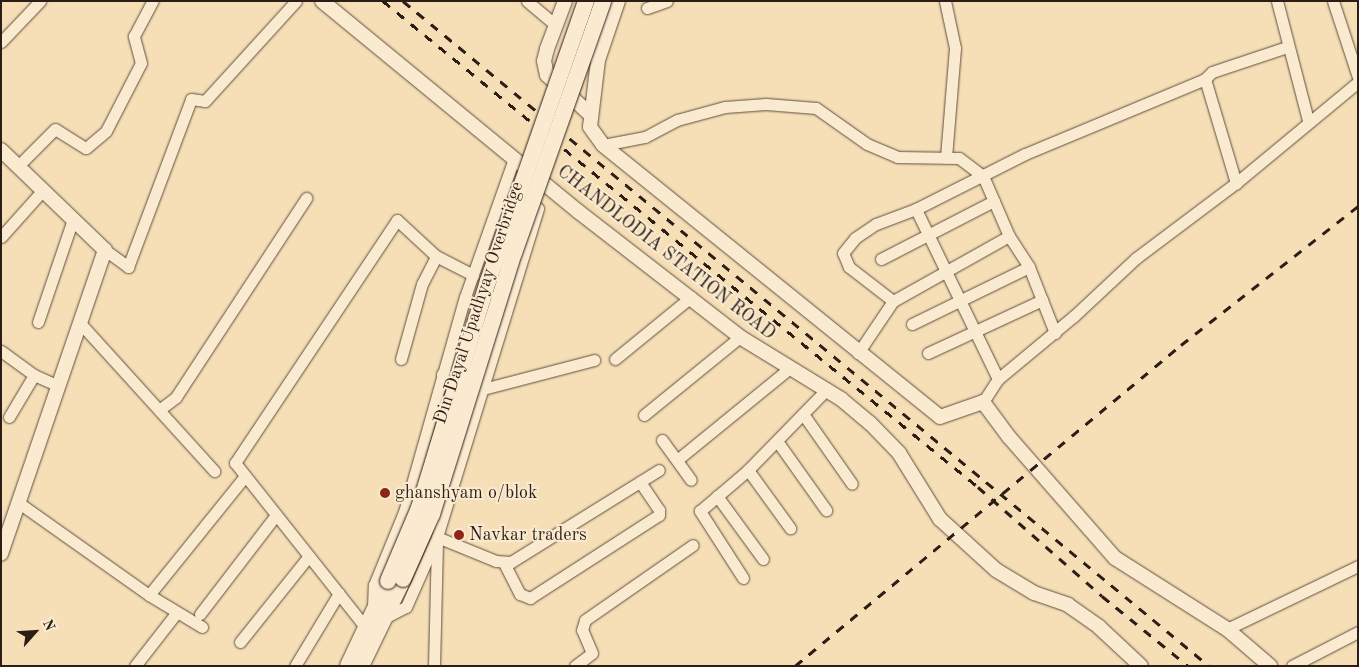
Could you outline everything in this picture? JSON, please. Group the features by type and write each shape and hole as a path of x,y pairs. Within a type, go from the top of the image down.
{"main road":[{"name":"Din Dayal Upadhyay Overbridge","path":"396,580 488,281 586,1"},
{"name":"Din Dayal Upadhyay Overbridge","path":"376,619 432,514 514,253 603,1"},
{"path":"348,666 376,619"},
{"path":"361,666 376,619"}],"street":[{"path":"1,42 40,1"},
{"path":"18,166 54,129 86,148 106,131 142,63 134,36 153,1"},
{"path":"1,150 105,250 128,267 191,99 205,100 296,1"},
{"name":"CHANDLODIA STATION ROAD","path":"322,1 545,184 740,337 826,390 870,423 898,453 940,519 996,570 1034,593 1068,605 1099,628 1141,666"},
{"path":"527,1 556,25"},
{"path":"565,1 544,61 547,75 591,115"},
{"path":"618,1 598,60 591,115 590,127 603,145 858,353 940,417 983,402 998,379 1055,333 1136,258 1236,183 1308,120 1358,82"},
{"path":"647,8 667,1"},
{"path":"945,1 955,48 946,158"},
{"path":"1277,1 1287,47 1308,120"},
{"path":"1333,1 1358,77"},
{"path":"893,300 849,267 842,253 855,238 876,224 916,209 1116,114 1205,79 1212,72 1287,47"},
{"path":"1205,79 1236,183"},
{"path":"603,145 645,137 677,120 725,107 766,104 816,108 867,144 897,157 959,158 982,176 1009,236 1029,268 1055,333"},
{"path":"376,619 374,585 404,512 442,374 473,275 514,159"},
{"path":"376,619 406,607 437,537 545,184"},
{"path":"1,237 43,190"},
{"path":"159,410 176,397 306,198"},
{"path":"881,259 994,202"},
{"path":"916,209 998,379"},
{"path":"38,322 73,219"},
{"path":"376,619 339,593 235,463 397,220 436,256 473,275"},
{"path":"858,353 893,300 1009,236"},
{"path":"2,549 105,250"},
{"path":"401,359 422,284 436,256"},
{"path":"912,324 959,299 1029,268"},
{"path":"615,359 691,298"},
{"path":"928,354 1042,300"},
{"path":"80,323 214,471"},
{"path":"644,415 740,337"},
{"path":"1,351 34,375 59,386"},
{"path":"442,374 482,389 594,360"},
{"path":"677,460 790,368"},
{"path":"9,417 34,375"},
{"path":"743,578 700,512 748,470 826,390"},
{"path":"983,402 1009,437 1115,558 1227,629 1270,666"},
{"path":"803,414 852,484"},
{"path":"662,440 691,480"},
{"path":"777,441 826,510"},
{"path":"437,537 504,563 511,562 659,470"},
{"path":"748,470 790,528"},
{"path":"150,595 245,476"},
{"path":"504,563 520,594 530,598 659,515 659,510 640,482"},
{"path":"717,496 763,559"},
{"path":"19,503 150,595 202,627"},
{"path":"200,614 276,516"},
{"path":"434,666 437,537"},
{"path":"575,666 592,653 582,630 585,620 693,545"},
{"path":"240,642 309,556"},
{"path":"1227,629 1358,566"},
{"path":"296,666 339,593"},
{"path":"135,666 177,612"},
{"path":"1292,666 1358,632"}],"railway":[{"path":"383,1 978,487 1102,596 1188,666"},
{"path":"403,1 1209,666"},
{"path":"795,666 1181,345 1358,206"}],"place":[{"name":"ghanshyam o/blok","path":"385,493"},
{"name":"Navkar traders","path":"459,535"}]}
